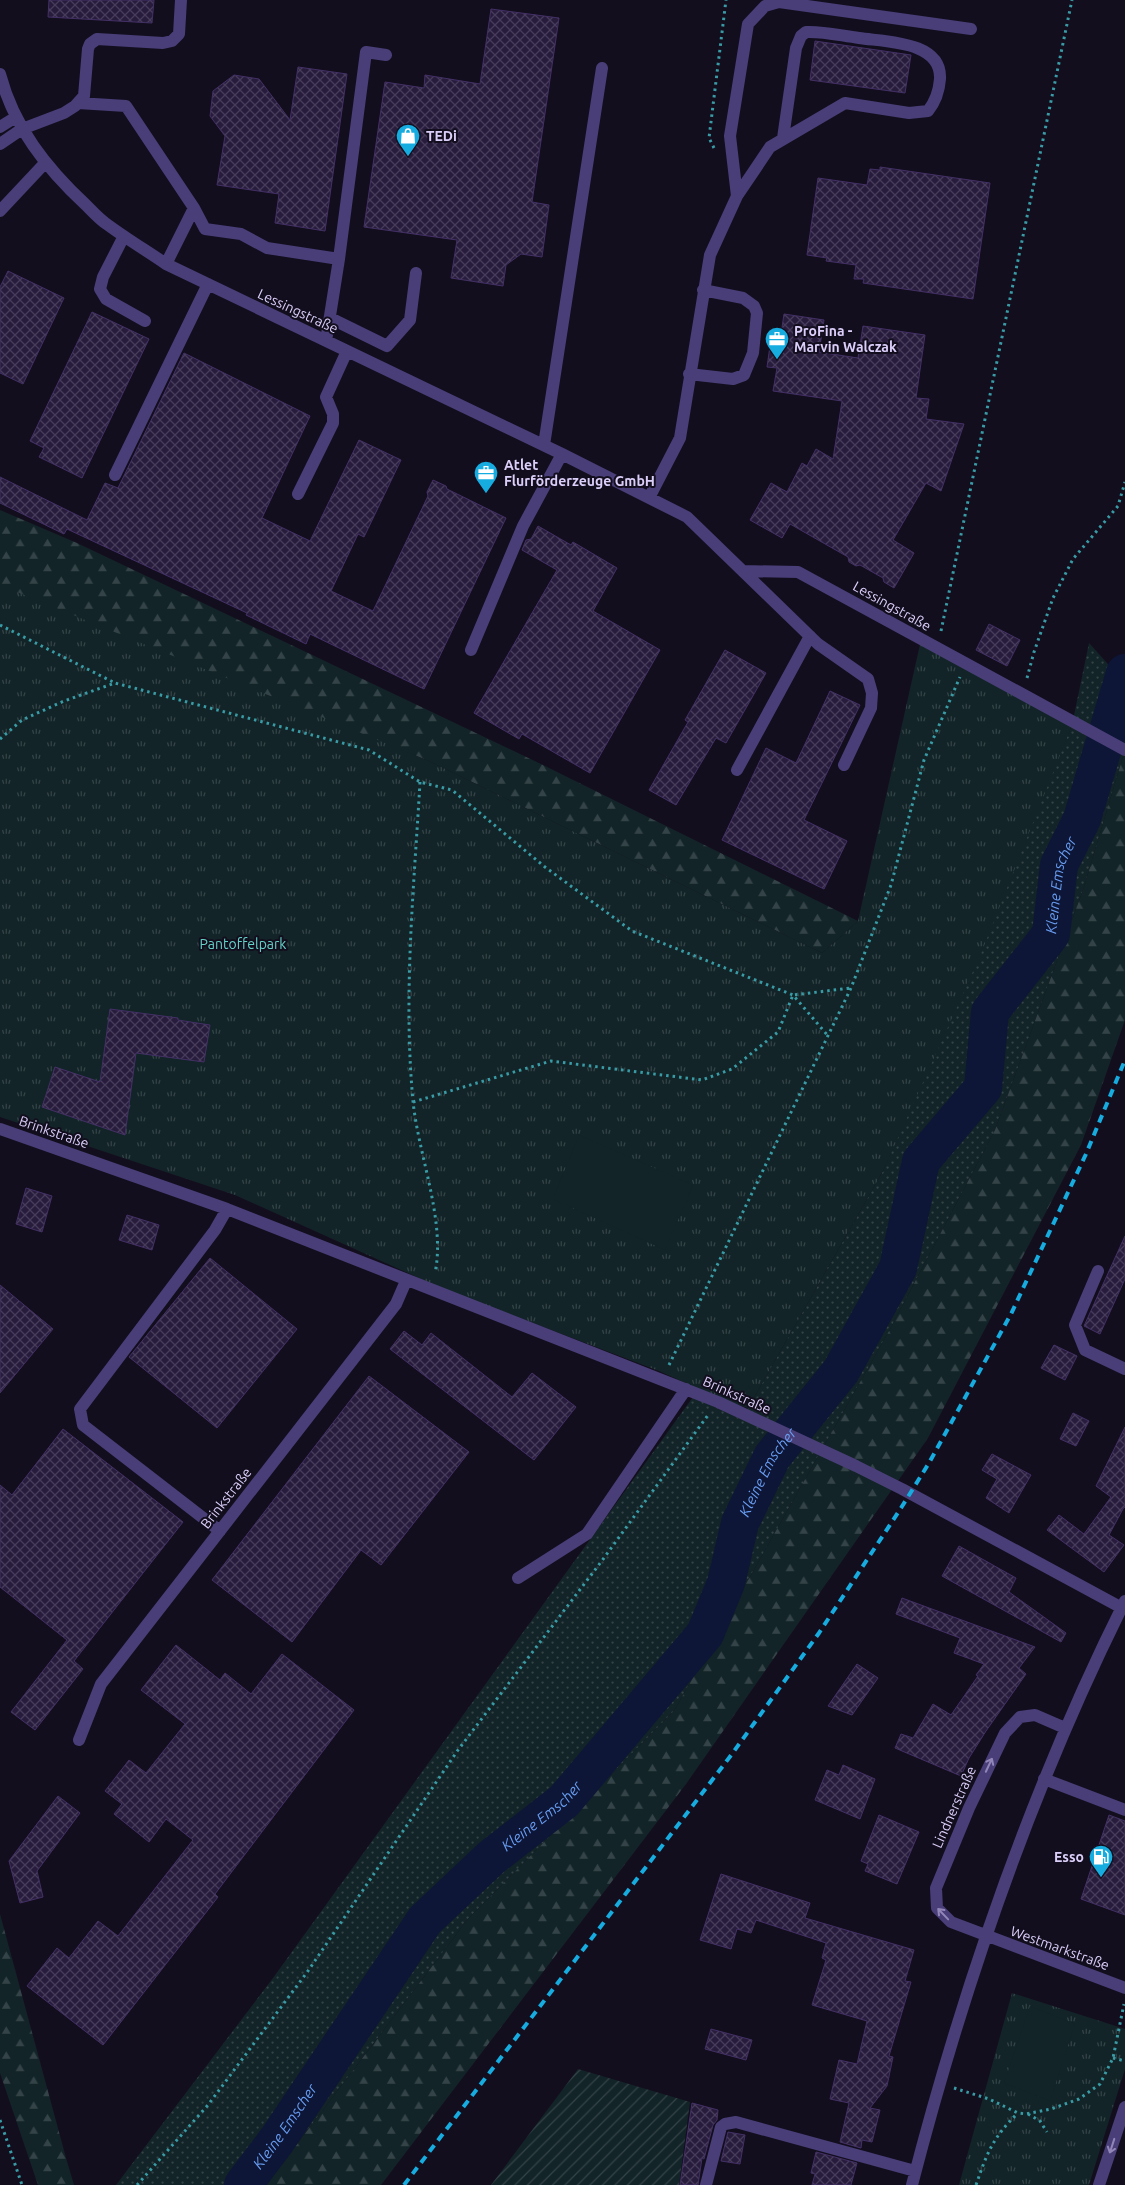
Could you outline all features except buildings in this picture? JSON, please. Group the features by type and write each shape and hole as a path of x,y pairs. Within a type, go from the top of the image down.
{"street":[{"path":"0,144 22,129 64,113 78,103 84,96 88,49 90,44 97,39 163,43 172,41 179,34 181,0"},
{"path":"737,196 730,136 731,119 748,24 765,6 779,2 971,29"},
{"path":"650,496 680,438 710,255 737,196 770,146 845,103 909,114 928,111 936,101 940,70 934,59 913,47 806,32 801,36 796,48 783,138"},
{"path":"326,341 339,259 366,52 386,55"},
{"path":"544,445 602,68"},
{"name":"Lessingstraße","path":"0,74 6,96 22,129 45,163 71,192 107,225 166,264 650,496 687,517 743,570 798,572 1125,750"},
{"path":"78,103 126,106 206,229 241,234 267,248 339,259"},
{"path":"0,126 16,117"},
{"path":"0,211 45,163"},
{"path":"166,264 194,208"},
{"path":"124,236 100,289 106,299 145,321"},
{"path":"382,367 387,346 410,320 416,273"},
{"path":"115,475 208,284"},
{"path":"689,374 733,379 744,375 753,353 757,313 754,306 743,298 703,290"},
{"path":"330,318 387,346"},
{"path":"298,494 333,423 333,414 326,396 347,350"},
{"path":"471,650 524,526 562,454"},
{"path":"743,570 810,636 868,680 872,693 871,708 844,765"},
{"path":"737,770 810,636"},
{"name":"Brinkstraße","path":"0,1129 227,1209 406,1281 718,1402 856,1466 1123,1605"},
{"path":"220,1532 83,1425 80,1409 216,1230 227,1209"},
{"path":"1098,1271 1075,1325 1085,1350 1125,1369"},
{"name":"Brinkstraße","path":"79,1740 100,1684 396,1304 406,1281"},
{"path":"518,1578 587,1534 686,1389"},
{"path":"912,2185 940,2083 986,1936 1044,1779 1065,1728 1123,1605"},
{"name":"Lindnerstraße","path":"986,1936 951,1922 937,1908 936,1888 969,1808 1005,1733 1020,1717 1035,1715 1065,1728"},
{"path":"1044,1779 1125,1810"},
{"name":"Westmarkstraße","path":"986,1936 1125,1988"},
{"path":"1100,2185 1125,2107"},
{"path":"706,2185 721,2127 724,2124 736,2122 915,2171"}],"path":[{"path":"937,648 1072,0"},
{"path":"1023,696 1034,652 1053,598 1073,559 1118,506 1125,482"},
{"path":"0,624 116,683 369,750 420,782 452,790 545,867 632,931 793,995 829,1037"},
{"path":"662,1379 829,1037 851,988 890,885 924,760 966,665"},
{"path":"0,739 22,720 64,701 116,683"},
{"path":"420,782 411,926 409,1014 413,1102 436,1221 436,1266 431,1290"},
{"path":"793,995 851,988"},
{"path":"413,1102 551,1061 702,1080 732,1069 778,1032 793,995"},
{"path":"138,2185 208,2105 308,1971 458,1750 604,1558 694,1432 718,1402"},
{"path":"940,2083 989,2100 1018,2113 1026,2114 1052,2109 1078,2099 1100,2084 1113,2058 1125,1999"},
{"path":"1113,2058 1125,2061"},
{"path":"976,2185 987,2152 1006,2124 1018,2113"},
{"path":"1026,2114 1040,2121 1047,2132"},
{"path":"0,2120 22,2185"}],"green space":[{"path":"0,510 77,543 545,766 858,921 822,953 429,761 202,672 0,587"},
{"name":"Pantoffelpark","path":"0,585 429,761 822,953 858,921 921,640 1072,725 980,956 883,1171 748,1408 725,1401 659,1371 441,1288 235,1195 0,1117"},
{"path":"1089,643 1125,683 1125,750 1083,890 995,1130 889,1331 674,1711 468,1919 266,2185 116,2185 273,1978 693,1397 743,1420 748,1408 883,1171 1072,725"},
{"path":"1125,750 1125,1020 1081,1145 928,1438 686,1784 381,2185 266,2185 468,1919 674,1711 889,1331 995,1130 1083,890"},
{"path":"579,1135 693,1185 665,1250 553,1199"},
{"path":"0,1914 74,2185 38,2185 0,2073"},
{"path":"1012,1993 1125,2029 1125,2069 1089,2185 959,2185"},
{"path":"1030,2006 1075,2024 1050,2101 1004,2083"},
{"path":"578,2069 690,2102 679,2185 491,2185"}],"waterway":[{"name":"Kleine Emscher","path":"243,2185 277,2140 425,1920 492,1857 564,1801 705,1634 726,1583 740,1523 772,1457 841,1371 898,1268 921,1161 983,1088 990,1012 1051,934 1059,865 1082,819 1125,673"}],"railway":[{"path":"404,2185 732,1754 819,1633 901,1508 929,1463 1011,1314 1086,1154 1125,1060"}],"place":[{"name":"TEDi","path":"408,157"},
{"name":"ProFina - Marvin Walczak","path":"777,360"},
{"name":"Atlet Flurförderzeuge GmbH","path":"486,494"},
{"name":"Esso","path":"1101,1878"}]}
